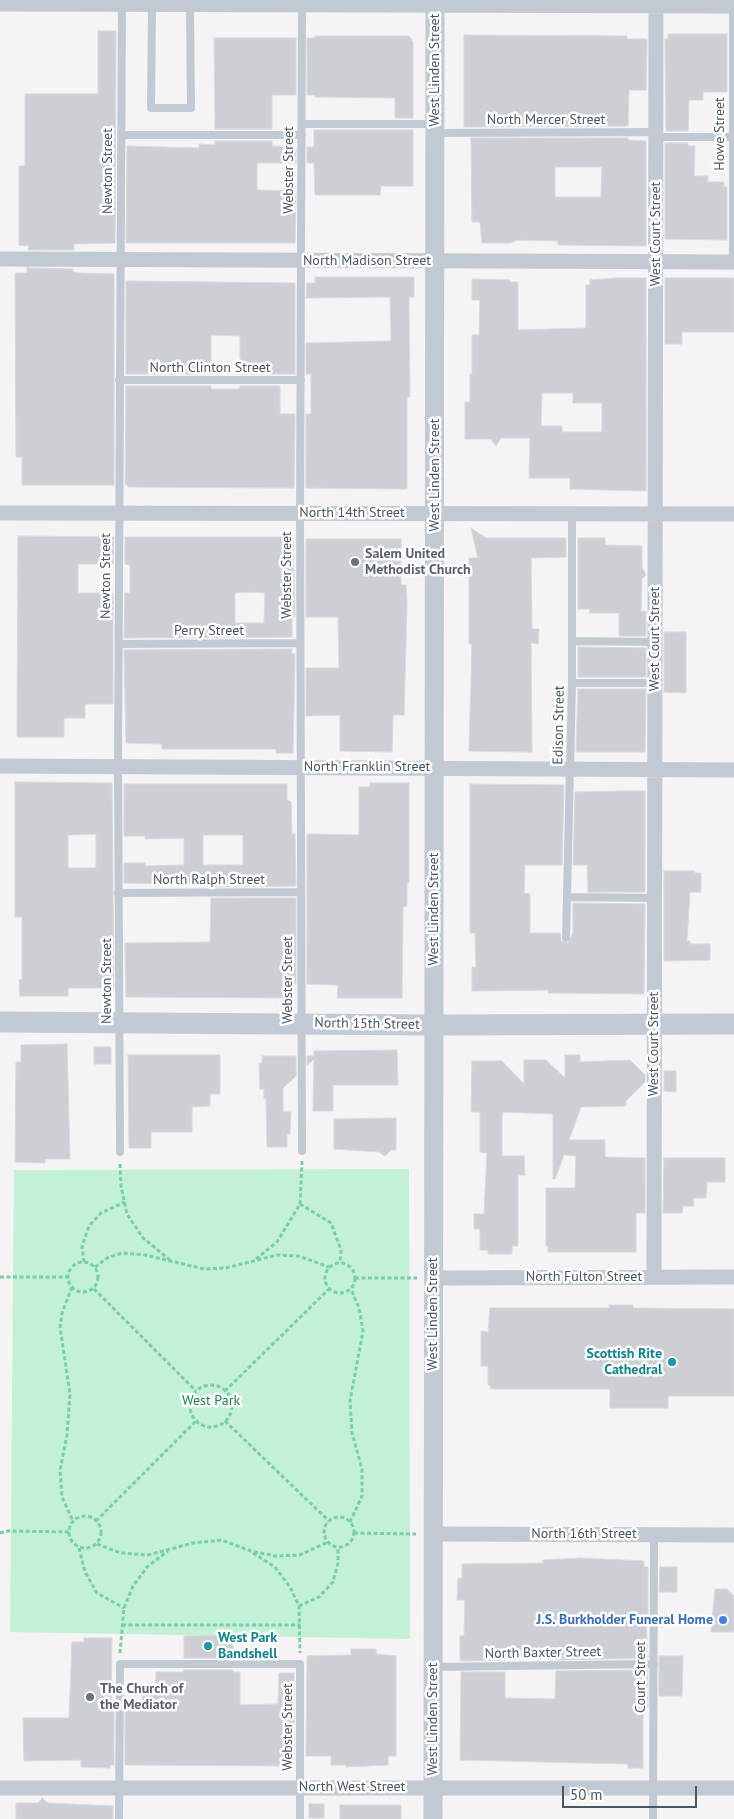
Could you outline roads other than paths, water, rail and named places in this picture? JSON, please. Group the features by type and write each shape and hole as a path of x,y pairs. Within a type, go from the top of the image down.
{"main road":[{"name":"North 15th Street","path":"0,1022 434,1025 734,1024"}],"street":[{"path":"0,4 122,2 152,5 190,5 302,2 656,3 734,6"},
{"name":"West Linden Street","path":"432,1819 435,3"},
{"name":"West Court Street","path":"654,1277 656,3"},
{"name":"North Madison Street","path":"0,259 302,262 734,262"},
{"name":"North 14th Street","path":"0,513 734,514"},
{"name":"North Franklin Street","path":"0,766 734,770"},
{"name":"North Fulton Street","path":"434,1278 734,1277"},
{"name":"North 16th Street","path":"433,1534 734,1534"},
{"name":"North West Street","path":"0,1788 734,1788"}],"lane":[{"name":"Newton Street","path":"120,1152 118,513 122,2"},
{"name":"Webster Street","path":"302,2 300,513 300,1023 302,1151"},
{"path":"152,5 151,108 191,108 190,5"},
{"name":"Howe Street","path":"734,6 734,262"},
{"name":"North Mercer Street","path":"302,124 733,137"},
{"path":"121,135 302,135"},
{"name":"North Clinton Street","path":"119,380 301,380"},
{"name":"Edison Street","path":"566,938 572,683 572,514"},
{"path":"572,641 655,642"},
{"name":"Perry Street","path":"119,644 300,644"},
{"path":"572,683 655,683"},
{"name":"North Ralph Street","path":"118,893 300,892"},
{"path":"567,897 654,898"},
{"name":"Court Street","path":"653,1819 654,1534"},
{"name":"Webster Street","path":"120,1788 120,1664 300,1664 300,1819"},
{"name":"North Baxter Street","path":"433,1667 654,1664"},
{"path":"119,1819 120,1788"}],"place":[{"name":"Salem United Methodist Church","path":"355,562"},
{"name":"Scottish Rite Cathedral","path":"672,1362"},
{"name":"J.S. Burkholder Funeral Home","path":"723,1620"},
{"name":"West Park Bandshell","path":"208,1646"},
{"name":"The Church of the Mediator","path":"90,1697"}],"park label":[{"name":"West Park","path":"211,1401"}]}
